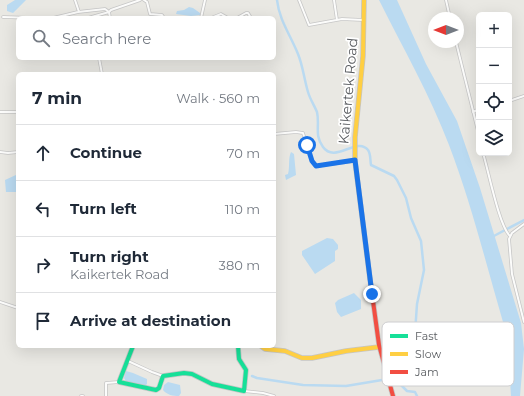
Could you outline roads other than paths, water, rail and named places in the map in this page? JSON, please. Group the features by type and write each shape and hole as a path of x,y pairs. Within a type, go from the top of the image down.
{"main road":[{"name":"Kaikertek Road","path":"364,0 361,85 354,158 379,347 382,358"},
{"path":"264,348 285,351 302,358 312,358 346,351 379,347"},
{"path":"131,348 128,361 119,382 156,390 159,388 163,376 184,373 192,374 212,384 244,392 246,370 241,365 238,356 238,348"},
{"name":"Kaikertek Road","path":"390,386 393,396"}],"street":[{"path":"75,0 79,12"},
{"path":"95,16 140,0"},
{"path":"144,0 147,2 150,14 163,16"},
{"path":"201,16 205,0"},
{"path":"299,0 309,25 342,19 364,20"},
{"path":"334,0 337,20"},
{"path":"446,0 449,12"},
{"path":"62,16 105,9 109,12"},
{"path":"109,12 110,16"},
{"path":"241,16 246,12 250,16"},
{"path":"3,17 16,17"},
{"path":"457,48 476,124"},
{"path":"99,60 102,72"},
{"path":"512,100 524,96"},
{"path":"0,112 16,112"},
{"path":"276,134 296,132 303,133 312,161 316,166 354,158"},
{"path":"0,152 8,154 16,152"},
{"path":"485,156 490,184 503,225 509,235 512,274 524,322"},
{"path":"509,235 524,224"},
{"path":"0,302 16,307"},
{"path":"128,361 163,376"},
{"path":"106,396 106,383 119,382"},
{"path":"244,392 263,393 274,396"}],"water":[{"path":"15,0 26,0 13,13 7,11 7,5"},
{"path":"379,0 397,0 426,64 457,121 480,188 521,323 524,349 520,396 511,396 510,386 514,386 514,322 503,322 472,214 449,145 442,126"},
{"path":"189,7 200,13 200,15 191,16 176,14 177,11 184,10"},
{"path":"291,152 294,154 296,175 286,180 285,175 288,174"},
{"path":"16,175 16,192 6,192 5,180"},
{"path":"327,238 333,239 338,245 338,249 335,251 335,261 315,274 302,255 302,251"},
{"path":"354,293 361,300 361,309 341,317 337,312 335,303 338,300"},
{"path":"126,371 147,379 147,384 145,386 127,383 124,378"},
{"path":"168,382 180,385 181,393 179,396 170,395 163,390 164,385"}],"waterway":[{"path":"277,0 280,14 298,54 309,95 317,112 320,143 328,151 334,153 358,146 368,150 371,165 394,176 406,198 411,218 421,241 424,270 417,304 416,322"},
{"path":"492,237 524,220"},
{"path":"252,376 303,385 346,386 382,380"},
{"path":"402,386 407,391 415,392 417,396"}]}
